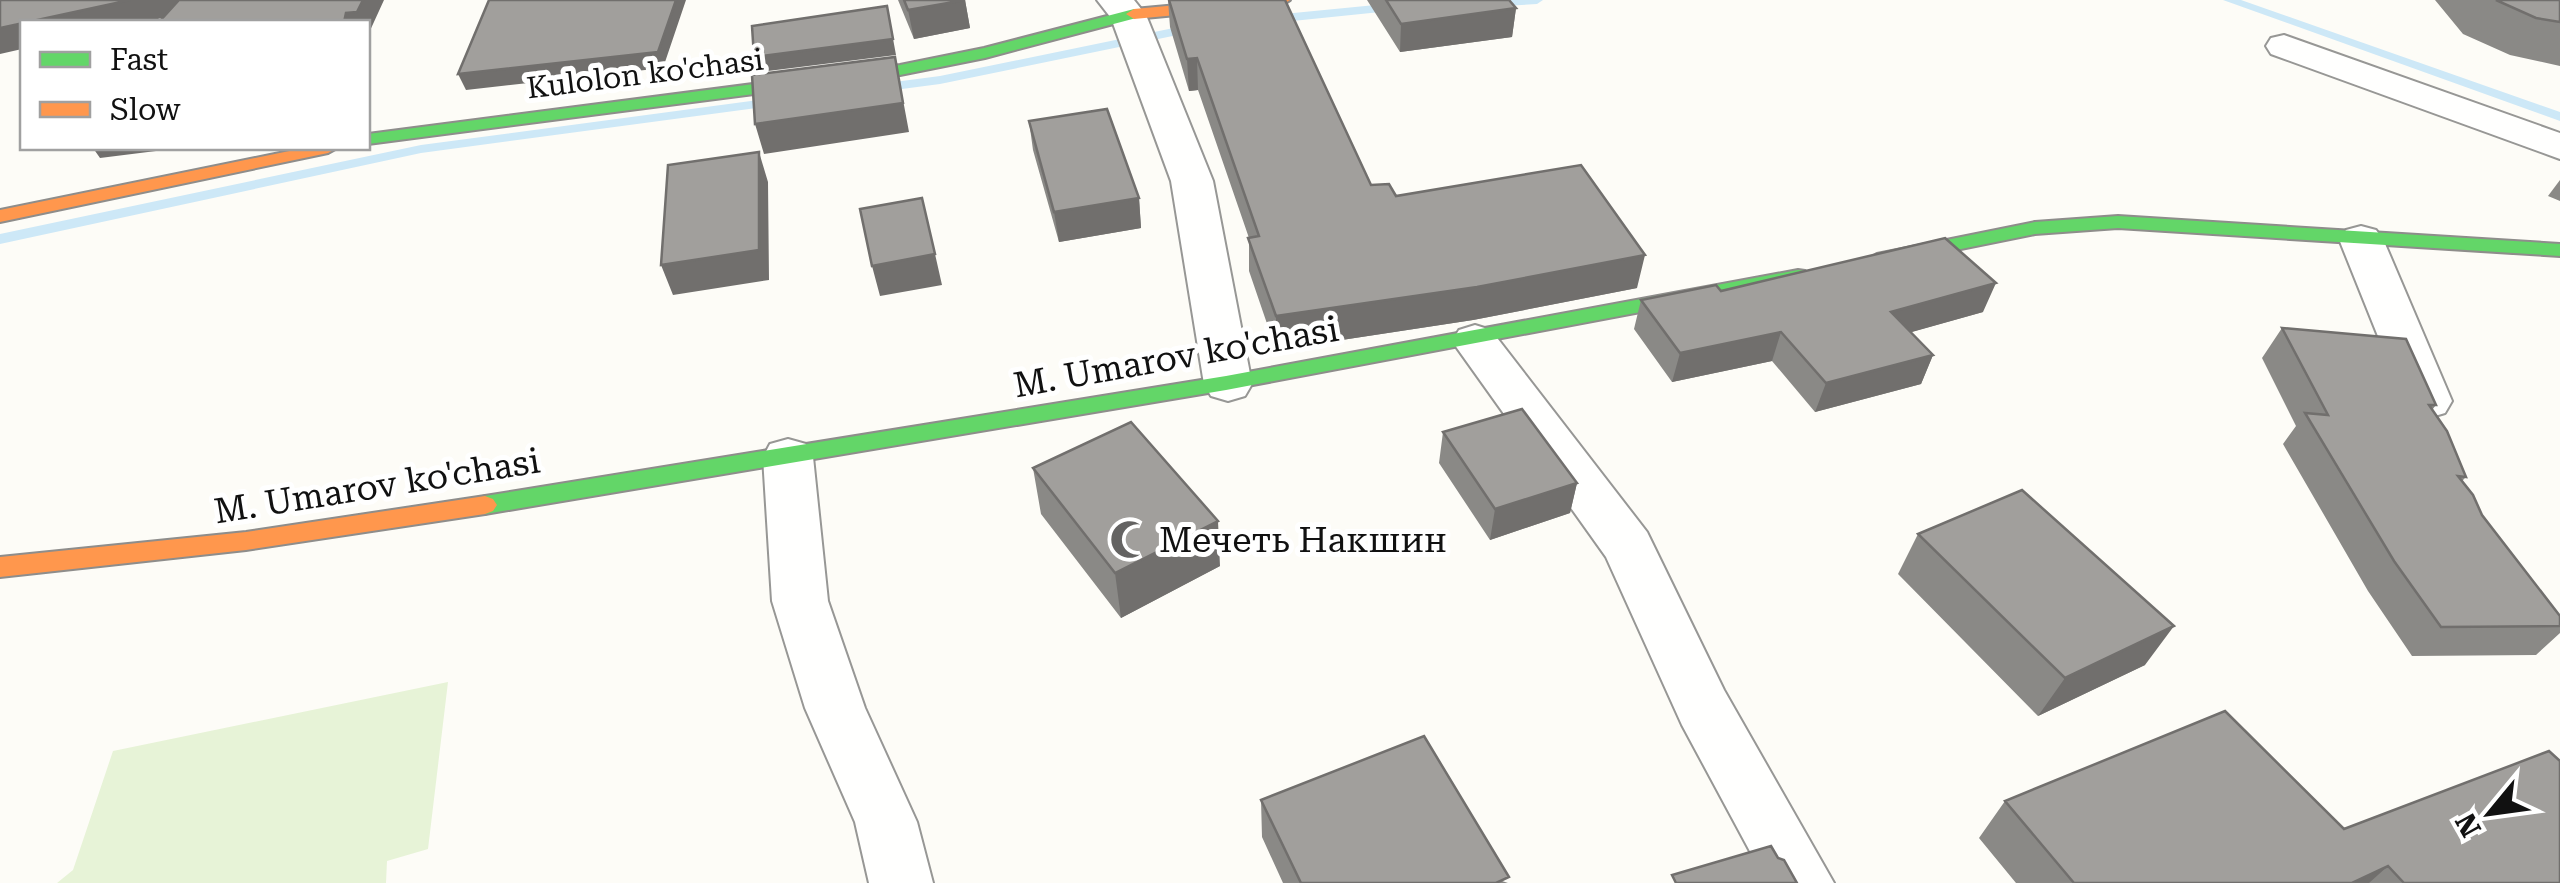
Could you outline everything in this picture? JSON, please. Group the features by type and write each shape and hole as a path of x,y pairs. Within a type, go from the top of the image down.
{"street":[{"name":"Kulolon ko'chasi","path":"370,139 900,70 1129,23 1282,0"},
{"path":"1129,23 1192,180 1228,384"},
{"path":"2284,46 2560,147"},
{"path":"0,216 318,150"},
{"path":"1861,263 2035,228 2118,222 2560,250"},
{"path":"2361,239 2444,440"},
{"name":"M. Umarov ko'chasi","path":"0,568 142,558 788,457 1475,341 1822,271"},
{"path":"1475,341 1628,547 1703,707 1802,883"},
{"path":"788,457 800,600 835,708 886,822 901,883"}],"green space":[{"path":"448,682 428,849 387,861 386,883 57,883 73,870 113,751"}],"building":[{"path":"0,0 130,0 37,20 20,20 20,24 0,28"},
{"path":"179,0 363,0 357,12 346,13 344,20 161,20"},
{"path":"489,0 676,0 658,52 458,74"},
{"path":"904,0 965,0 908,10"},
{"path":"1169,0 1285,0 1371,185 1389,184 1396,196 1581,165 1645,255 1477,287 1276,316 1248,238 1259,236 1197,58 1187,59"},
{"path":"1386,0 1509,0 1516,8 1401,24"},
{"path":"2496,0 2560,0 2560,22 2536,18"},
{"path":"887,6 893,39 754,57 752,26"},
{"path":"895,57 903,103 755,124 752,75"},
{"path":"1107,109 1139,198 1054,212 1029,121"},
{"path":"759,152 759,250 661,265 668,165"},
{"path":"922,198 935,254 872,266 860,209"},
{"path":"1945,238 1996,283 1891,312 1933,355 1826,383 1781,332 1680,353 1641,300 1716,285 1721,291"},
{"path":"2282,328 2406,339 2436,405 2429,405 2447,431 2466,477 2458,476 2482,515 2560,616 2560,626 2441,627 2394,561 2305,413 2328,415"},
{"path":"1522,409 1577,483 1495,509 1443,432"},
{"path":"1131,422 1218,521 1115,573 1033,468"},
{"path":"2022,490 2174,626 2065,678 1918,534"},
{"path":"2225,711 2344,829 2549,751 2560,761 2560,883 2404,883 2388,866 2352,883 2074,883 2005,801"},
{"path":"1424,736 1509,877 1496,883 1301,883 1261,800"},
{"path":"1771,846 1797,883 1676,883 1672,875"}],"waterway":[{"path":"1487,3 1537,0"},
{"path":"2229,0 2560,117"},
{"path":"1273,19 1396,7"},
{"path":"879,88 940,80 1193,28"},
{"path":"0,239 421,149 774,102"}],"traffic: fast":[{"path":"370,139 900,70 985,53 1134,14"},
{"path":"1877,260 2035,228 2118,222 2560,250"},
{"path":"485,505 1226,383 1798,276"}],"traffic: slow":[{"path":"1134,14 1282,0"},
{"path":"0,216 318,150"},
{"path":"0,567 246,541 485,505"}],"place":[{"name":"Мечеть Накшин","path":"1129,540"}]}
